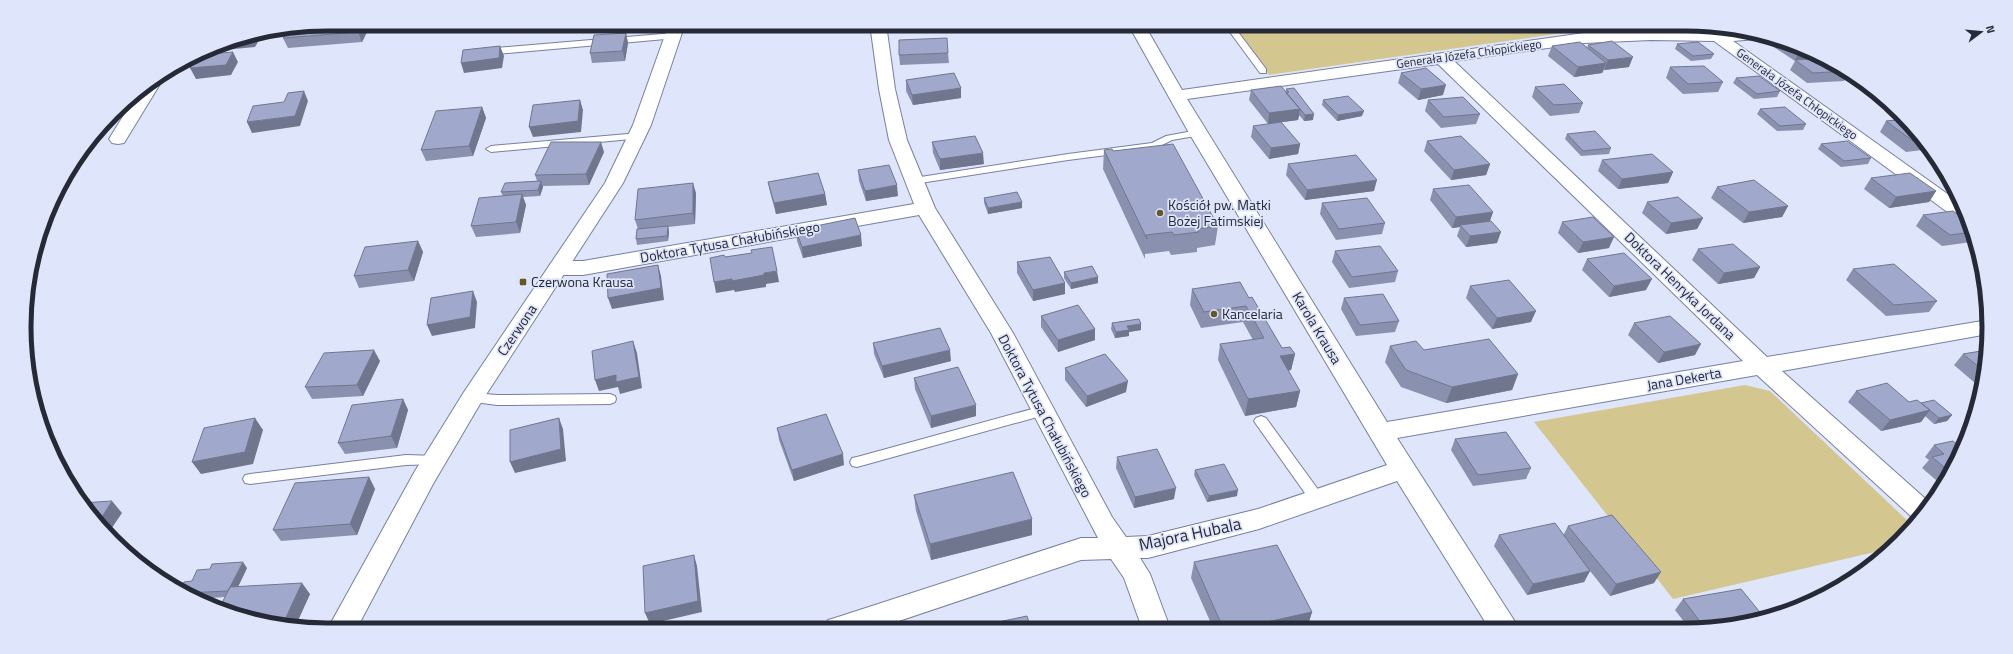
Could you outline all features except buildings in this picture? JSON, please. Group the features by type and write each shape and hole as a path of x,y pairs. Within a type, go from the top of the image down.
{"street":[{"name":"Czerwona","path":"345,623 434,460 472,398 614,183 639,136 676,31"},
{"name":"Doktora Tytusa Chałubińskiego","path":"879,31 887,89 898,140 925,208 1002,333 1103,524 1120,547 1136,574 1154,623"},
{"name":"Karola Krausa","path":"1140,31 1198,133 1380,432 1502,623"},
{"name":"Generała Józefa Chłopickiego","path":"1176,96 1584,38 1688,34 1718,37 1957,210"},
{"path":"1718,37 1735,36"},
{"name":"Doktora Henryka Jordana","path":"1442,58 1762,366 1920,509"},
{"path":"118,139 147,92"},
{"name":"Doktora Tytusa Chałubińskiego","path":"558,268 582,268 925,208"},
{"name":"Jana Dekerta","path":"1380,432 1982,328"},
{"name":"Majora Hubala","path":"856,623 1081,549 1148,547 1259,519 1403,469"}],"lane":[{"path":"496,51 667,31"},
{"path":"1233,31 1263,71"},
{"path":"914,181 1068,157 1154,146 1169,138 1198,133"},
{"path":"491,149 639,136"},
{"path":"472,398 497,400 610,399"},
{"path":"857,462 1043,411"},
{"path":"1261,421 1317,499"},
{"path":"250,479 406,460 434,460"}],"shaded area":[{"path":"1236,31 1588,31 1556,34 1269,75"},
{"path":"1745,385 1770,391 1909,522 1880,551 1673,599 1534,422"}],"place":[{"name":"Kościół pw. Matki Bożej Fatimskiej","path":"1160,213"},
{"name":"Czerwona Krausa","path":"523,282"},
{"name":"Kancelaria","path":"1214,314"}]}
